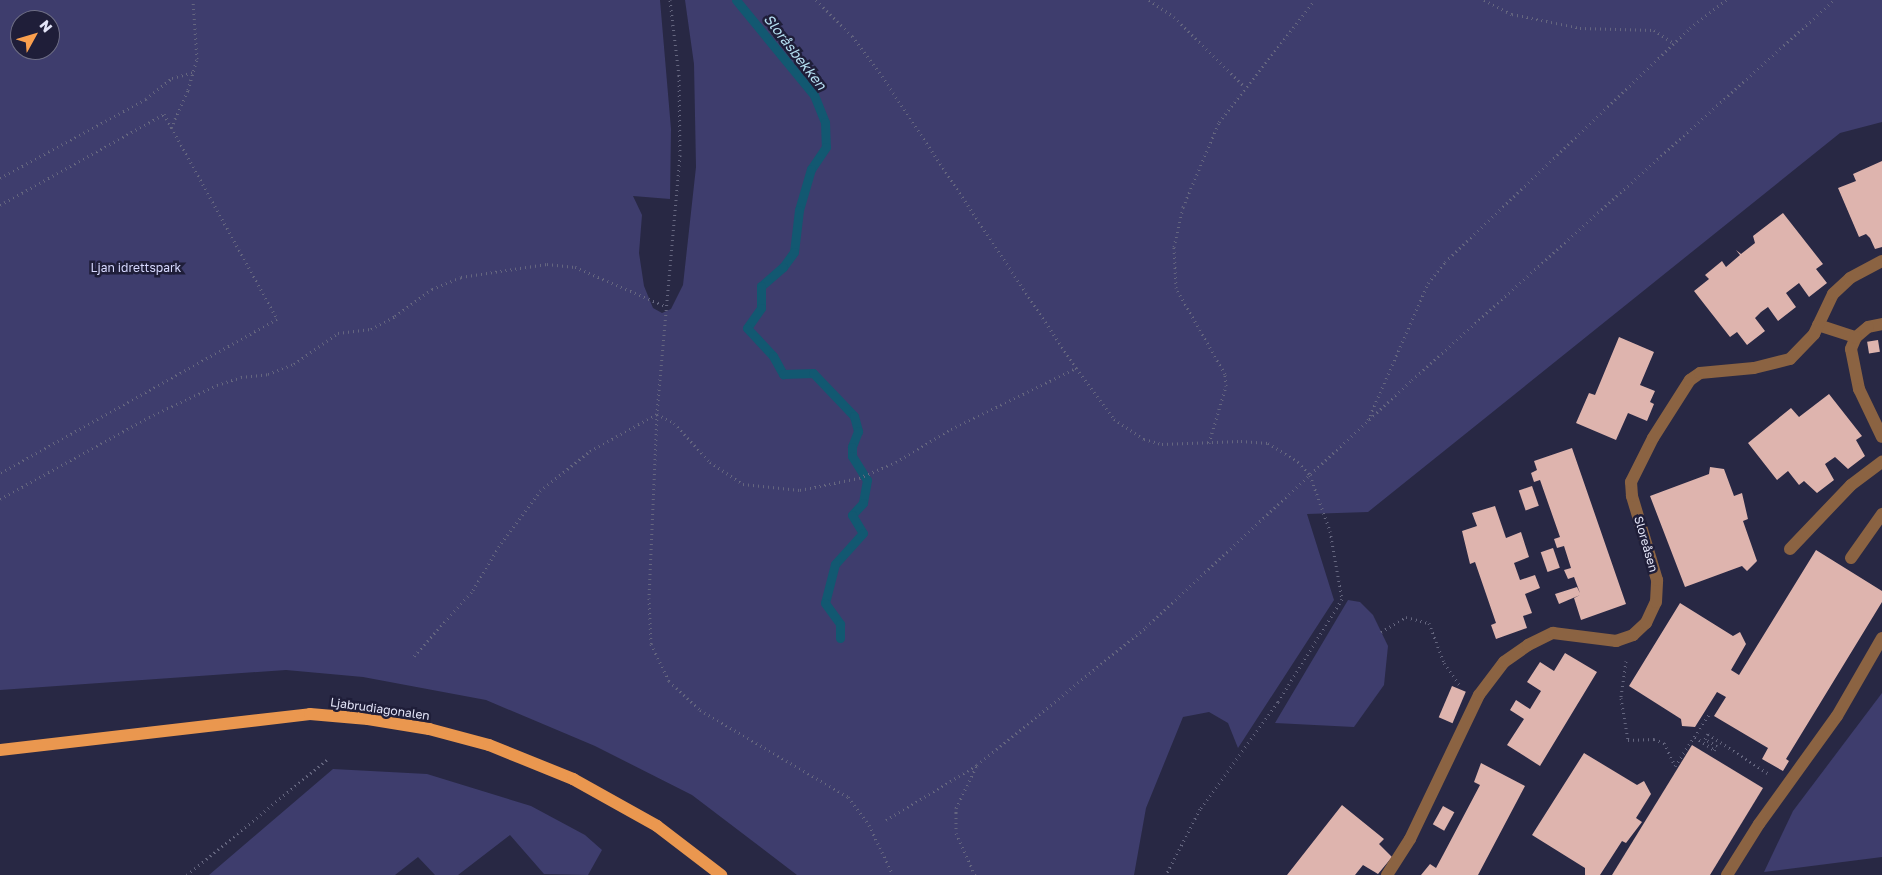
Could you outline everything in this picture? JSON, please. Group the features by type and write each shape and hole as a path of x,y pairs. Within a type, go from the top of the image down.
{"main road":[{"name":"Ljabrudiagonalen","path":"0,750 310,714 368,719 429,729 489,745 573,779 657,826 721,875"}],"lane":[{"name":"Sloreåsen","path":"1627,638 1646,623 1656,602 1657,580 1632,496 1632,482 1653,438 1690,380 1700,373 1754,368 1790,359 1802,349 1818,325 1833,294 1850,278 1882,261"},
{"path":"1882,324 1868,328 1856,336 1851,349 1854,369 1866,410 1882,437"},
{"path":"1818,325 1856,336"},
{"path":"1790,549 1851,485 1882,462"},
{"path":"1851,558 1882,514"},
{"path":"1387,875 1410,839 1479,695 1504,662 1528,645 1553,633 1595,641 1627,638"},
{"path":"1727,875 1786,785 1837,716 1882,638"}],"path":[{"path":"171,128 195,72 198,59 193,0"},
{"path":"670,0 679,75 680,155 665,306 657,414 649,598 651,644 660,667 676,690 700,710 848,797 870,825 893,875"},
{"path":"816,0 852,36 882,76 1076,368 1114,419 1144,439 1162,444 1268,443 1298,462 1310,475 1330,531 1342,599 1278,702 1200,809 1166,875"},
{"path":"1149,0 1174,17 1244,86"},
{"path":"1209,443 1226,386 1225,374 1180,298 1174,271 1174,247 1183,207 1197,169 1219,122 1244,86 1316,0"},
{"path":"1484,0 1512,14 1580,28 1654,30 1675,44"},
{"path":"1367,422 1428,284 1445,262 1514,192 1675,44 1726,0"},
{"path":"886,820 977,765 1146,627 1367,422 1834,0"},
{"path":"0,178 146,99 172,78 195,72"},
{"path":"0,205 164,114 277,319 0,473"},
{"path":"0,499 149,417 217,385 287,367 338,332 371,329 396,316 432,289 461,277 547,264 575,267 665,306"},
{"path":"657,414 674,423 710,462 744,484 800,490 859,478 896,462 951,429 1076,368"},
{"path":"414,656 473,590 510,530 540,491 590,452 657,414"},
{"path":"1382,632 1406,618 1424,621 1433,628 1451,674"},
{"path":"1627,638 1621,698 1628,740 1654,739 1664,743 1675,766 1710,713"},
{"path":"1695,737 1714,750 1717,746 1705,739 1708,734 1786,785"},
{"path":"187,875 329,758"},
{"path":"975,875 956,833 956,808 977,765"}],"green space":[{"name":"Ljan idrettspark","path":"0,0 660,0 671,129 670,199 633,196 642,215 639,253 644,286 653,308 662,313 671,309 683,285 696,167 694,64 685,0 1882,0 1882,122 1840,133 1368,512 1307,514 1334,600 1238,748 1228,723 1209,712 1183,717 1146,808 1134,875 797,875 692,795 595,746 486,700 363,677 286,670 0,690"},
{"path":"1348,600 1360,602 1373,615 1388,646 1384,685 1354,727 1275,723"},
{"path":"1882,693 1882,857 1764,872 1793,811"},
{"path":"333,769 427,774 531,806 585,835 602,850 588,875 544,874 510,835 458,875 435,875 418,857 395,875 209,875"}],"building":[{"path":"1882,161 1882,247 1875,249 1866,234 1859,237 1838,188 1856,181 1853,174"},
{"path":"1783,213 1823,264 1816,269 1827,283 1809,297 1799,283 1786,293 1796,307 1778,321 1768,307 1761,312 1755,318 1765,331 1747,345 1737,332 1730,337 1694,291 1709,279 1705,275 1722,261 1726,267 1740,255 1736,250 1741,254 1755,243 1753,236"},
{"path":"1619,337 1654,352 1640,385 1655,391 1650,402 1654,404 1647,421 1628,413 1616,440 1576,423 1589,393 1595,395"},
{"path":"1878,340 1880,352 1869,354 1867,342"},
{"path":"1829,394 1862,436 1856,440 1865,456 1848,469 1835,457 1825,464 1834,480 1817,493 1804,481 1799,485 1788,471 1777,480 1748,443 1791,408 1799,417"},
{"path":"1572,448 1626,604 1581,620 1574,598 1580,595 1559,604 1555,594 1577,587 1580,593 1574,577 1568,579 1564,570 1571,568 1564,546 1557,548 1554,539 1560,537 1540,480 1534,482 1531,473 1537,470 1534,461"},
{"path":"1710,467 1724,469 1734,496 1742,493 1748,519 1743,521 1757,561 1747,571 1742,566 1685,587 1650,496 1709,474"},
{"path":"1532,486 1539,506 1526,510 1519,491"},
{"path":"1495,506 1506,538 1521,532 1529,557 1514,563 1520,580 1535,575 1540,588 1525,594 1532,613 1523,616 1527,628 1496,639 1491,625 1496,623 1475,562 1470,564 1462,531 1477,526 1472,513"},
{"path":"1553,548 1560,568 1548,572 1541,552"},
{"path":"1816,550 1882,591 1882,602 1786,759 1789,761 1783,771 1762,759 1768,748 1714,716 1726,697 1717,692 1695,727 1682,726 1681,719 1629,686 1680,603 1733,636 1740,632 1746,644 1731,670 1739,675"},
{"path":"1565,653 1597,672 1540,766 1507,745 1524,719 1510,710 1516,700 1530,709 1541,691 1527,682 1540,662 1554,671"},
{"path":"1452,686 1466,692 1453,723 1439,717"},
{"path":"1692,745 1763,788 1710,875 1612,875"},
{"path":"1584,753 1637,785 1644,781 1651,794 1636,818 1642,822 1626,843 1622,841 1600,875 1585,875 1585,868 1532,835"},
{"path":"1481,763 1525,786 1478,875 1421,875 1430,864 1436,868 1443,855 1480,785 1474,782"},
{"path":"1342,805 1384,839 1379,844 1392,857 1378,874 1363,865 1355,875 1287,875"},
{"path":"1443,806 1454,812 1444,831 1433,824"}],"waterway":[{"name":"Sloråsbekken","path":"736,0 814,95 825,122 826,147 811,169 799,210 794,252 783,267 761,286 761,308 747,328 773,356 783,374 813,373 854,416 858,431 852,447 852,456 867,480 863,503 852,515 863,533 835,564 825,603 840,624 840,638"}]}
